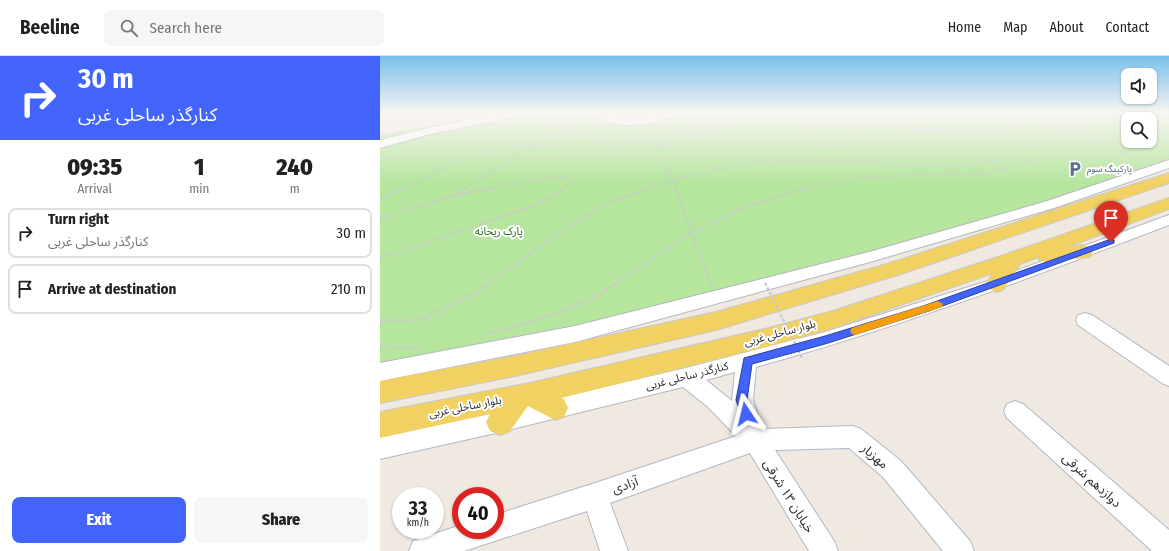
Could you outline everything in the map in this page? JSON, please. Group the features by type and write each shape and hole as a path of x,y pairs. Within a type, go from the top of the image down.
{"main road":[{"path":"380,392 515,366 716,321 894,269 1166,170"},
{"name":"بلوار ساحلی غربی","path":"380,425 525,395 769,337 834,319 1016,258 1169,203"},
{"path":"997,284 1016,258 1083,252"},
{"path":"500,422 525,395 555,408"}],"street":[{"path":"380,144 410,136"},
{"path":"380,372 575,334 870,257 1166,170"},
{"name":"کنارگذر ساحلی غربی","path":"380,448 500,422 686,377 832,338 997,284 1169,220"},
{"path":"1085,320 1169,377"},
{"name":"خیابان ۱۳ شرقی","path":"747,361 742,400 754,440"},
{"name":"خیابان ۱۳ شرقی","path":"686,377 716,400 754,440 824,551"},
{"name":"دوازدهم شرقی","path":"1015,411 1169,548"},
{"name":"مهزیار","path":"754,440 853,437 892,469 960,551"},
{"name":"آزادی","path":"504,525 595,496 754,440"},
{"path":"595,496 614,551"},
{"path":"431,549 460,539"}],"path":[{"path":"456,195 551,136"},
{"path":"579,136 586,139 622,144 669,136"},
{"path":"654,136 673,180 715,298"},
{"path":"380,199 397,193 459,160 494,149 538,144 597,151 635,150 682,141 694,136"},
{"path":"805,136 819,145 836,146 848,142 854,136"},
{"path":"380,322 419,320 480,290 554,236 606,204 673,180 749,162 853,161 948,167 1007,159 1031,144 1035,136"},
{"path":"484,335 535,321 601,294 691,232 744,207 820,185 852,179 910,175 979,175 1043,158 1056,136"},
{"path":"1088,136 1166,170"},
{"path":"380,218 456,195 563,176 572,181 559,193 532,206 401,252 380,257"},
{"path":"765,283 802,358"},
{"path":"380,345 394,348 425,347"}],"green space":[{"name":"پارک ریحانه","path":"380,136 1121,136 1121,148 1157,148 1157,136 1169,136 1169,168 977,232 792,277 380,372"}],"slow traffic":[{"path":"855,331 938,304"}],"place":[{"name":"پارکینگ سوم","path":"1075,169"}],"route":[{"path":"746,414 742,400 747,361 825,340 926,308 997,284 1111,242"}]}
